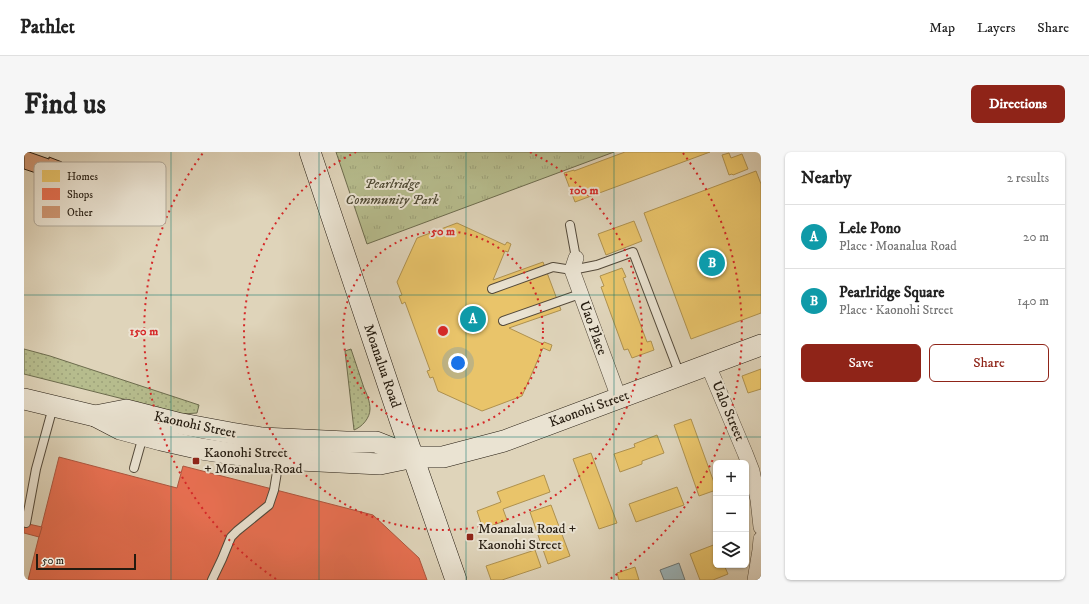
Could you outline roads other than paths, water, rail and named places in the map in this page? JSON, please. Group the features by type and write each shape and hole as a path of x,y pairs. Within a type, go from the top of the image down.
{"street":[{"name":"Moanalua Road","path":"310,152 456,580"},
{"name":"Uao Place","path":"574,264 580,294 619,398"},
{"name":"Kaonohi Street","path":"24,399 95,416 120,429 201,449 279,459 380,464 414,457 443,457 504,441 761,346"},
{"name":"Ualo Street","path":"708,365 752,471 758,500 761,527"},
{"name":"Kaonohi Street","path":"95,416 126,410 177,423 247,436 376,442 414,457"},
{"path":"755,580 761,539"}],"lane":[{"path":"570,226 574,264"},
{"path":"492,289 553,267 574,264 597,265 633,252 680,376"},
{"path":"503,321 580,294"},
{"path":"26,523 36,470 53,406"},
{"path":"134,468 143,435"},
{"path":"212,580 231,537 269,505 274,490 279,459"}],"water":[{"path":"679,563 685,580 664,580 660,570"}],"place":[{"name":"Pearlridge Square","path":"712,263"},
{"name":"Lele Pono","path":"473,319"},
{"name":"Kaonohi Street + Moanalua Road","path":"196,461"},
{"name":"Moanalua Road + Kaonohi Street","path":"470,537"}],"park label":[{"name":"Pearlridge Community Park","path":"392,192"}]}
